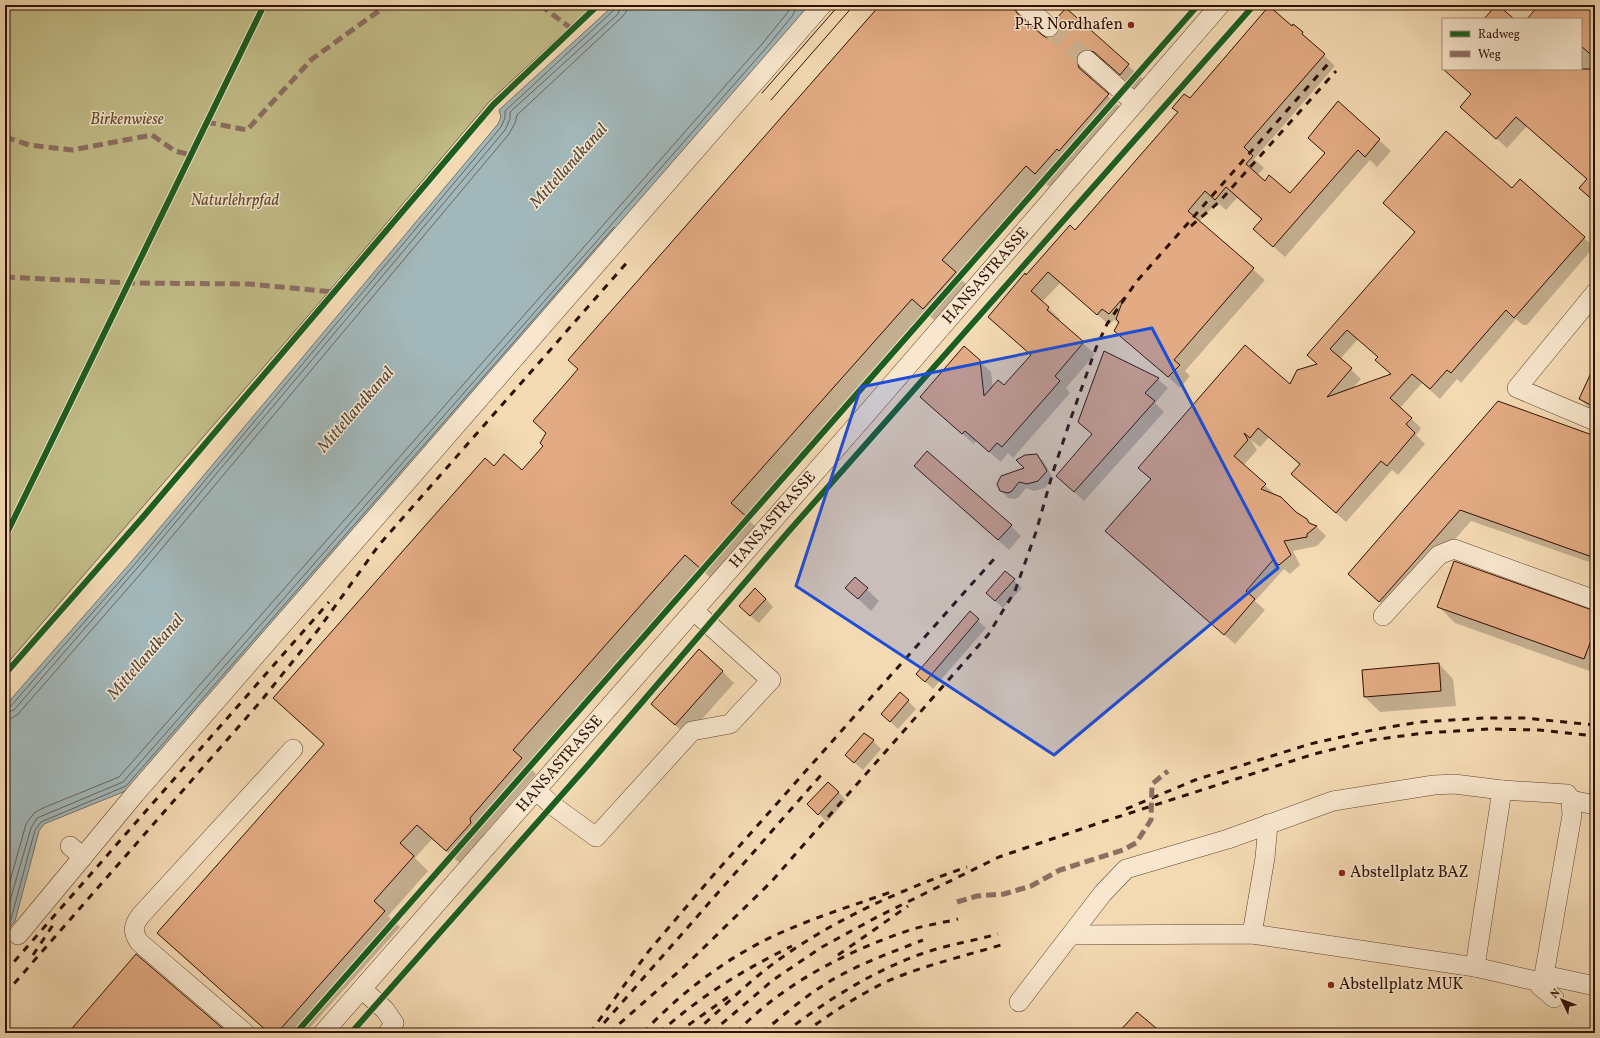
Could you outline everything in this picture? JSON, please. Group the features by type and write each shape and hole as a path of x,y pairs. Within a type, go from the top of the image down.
{"street":[{"path":"18,935 76,851 140,788 822,5"},
{"path":"1024,5 1049,27"},
{"name":"HANSASTRASSE","path":"323,1033 537,791 1220,5"},
{"path":"1087,60 1135,103"},
{"path":"1595,293 1517,388 1595,421"},
{"path":"1383,616 1439,555 1454,549 1595,600"},
{"path":"537,791 552,806 596,837 692,731 730,724 771,680 694,611"},
{"path":"245,1033 139,942 133,929 141,915 293,749"},
{"path":"1020,1002 1103,894 1126,869 1228,839 1333,801 1427,786 1454,784 1502,790 1567,794 1571,800 1572,815 1540,986 1554,998"},
{"path":"1475,967 1476,950 1502,790"},
{"path":"1571,800 1595,805"},
{"path":"1252,934 1265,858 1268,824"},
{"path":"1072,935 1252,934 1595,986"},
{"path":"362,989 385,1010 394,1023 388,1033"}],"highlighted area":[{"path":"1152,328 1278,568 1054,755 796,586 861,387"}],"green space":[{"path":"5,5 593,5 489,102 314,309 5,666"}],"water":[{"name":"Mittellandkanal","path":"614,5 807,5 801,20 128,790 44,824 39,831 15,921 5,932 5,706 132,561 498,124 501,117 499,110"}],"building":[{"path":"880,5 1013,5 1017,13 1047,38 1053,37 1057,34 1060,24 1056,19 1066,8 1129,64 1120,75 1094,52 1084,49 1079,53 1076,58 1079,68 1109,94 1059,151 1057,149 1035,174 1026,166 942,260 956,272 923,309 912,299 731,503 747,517 701,569 685,555 513,750 522,758 470,818 471,823 446,851 417,825 400,843 414,856 374,901 385,911 277,1033 269,1033 157,933 324,744 273,698 485,458 494,466 504,454 522,470 543,446 540,443 546,433 533,421 578,369 568,360"},
{"path":"1496,5 1498,5 1513,18 1485,18"},
{"path":"1539,5 1595,5 1595,58 1582,47 1582,18 1528,18"},
{"path":"1269,6 1292,26 1293,24 1303,32 1302,34 1325,54 1244,147 1253,156 1246,164 1265,181 1269,175 1290,193 1325,153 1308,138 1338,101 1380,139 1365,157 1358,150 1273,247 1253,229 1262,219 1226,187 1215,200 1205,191 1188,211 1254,268 1174,360 1180,365 1168,377 1114,331 1119,322 1116,319 1124,297 1109,314 1102,309 1097,315 1048,272 1031,291 1049,307 1047,310 1084,342 1055,376 1060,381 1002,447 997,443 989,452 965,431 962,434 920,397 964,346 980,360 984,396 998,380 1004,385 1031,355 988,317 1025,273 1026,275 1070,225 1075,230 1178,112 1172,108 1184,94 1190,98"},
{"path":"1595,69 1595,202 1579,188 1587,179 1516,117 1496,139 1460,107 1471,94 1444,70"},
{"path":"1446,131 1512,188 1520,179 1585,237 1514,318 1506,310 1451,373 1447,370 1430,389 1412,374 1390,398 1412,418 1406,424 1415,433 1387,466 1381,461 1336,513 1291,474 1300,464 1258,428 1250,438 1244,433 1248,440 1234,456 1266,484 1261,489 1281,497 1296,512 1307,519 1309,523 1317,526 1307,534 1307,537 1284,541 1291,555 1279,565 1273,560 1246,591 1255,599 1224,635 1105,531 1151,479 1138,468 1245,345 1290,384 1297,370 1317,364 1307,355 1415,232 1383,203","holes":["1347,330 1378,357 1375,360 1391,374 1327,397 1352,368 1330,349"]},
{"path":"1104,351 1159,378 1145,393 1155,401 1074,492 1056,476 1092,434 1078,422"},
{"path":"1595,364 1595,407 1579,399"},
{"path":"1498,401 1595,436 1595,558 1460,510 1379,602 1348,574"},
{"path":"927,451 1012,525 998,540 914,466"},
{"path":"1037,454 1047,471 1038,481 1027,484 1019,482 1012,491 1008,493 1000,491 997,484 1001,476 1024,468 1016,460 1025,455"},
{"path":"1454,561 1595,611 1595,630 1584,659 1437,607"},
{"path":"1005,571 1015,579 995,601 986,593"},
{"path":"855,577 868,588 858,599 845,588"},
{"path":"755,588 766,599 750,616 739,606"},
{"path":"970,611 979,619 925,682 916,674"},
{"path":"699,649 723,671 675,725 651,704"},
{"path":"1439,663 1441,691 1364,697 1362,670"},
{"path":"900,692 909,700 890,722 881,714"},
{"path":"864,733 874,740 854,763 845,755"},
{"path":"828,782 839,792 818,815 807,804"},
{"path":"136,954 206,1014 228,1033 68,1033"},
{"path":"1137,1012 1162,1033 1118,1033"}],"tunnel":[{"path":"1049,27 1087,60"}],"tram line":[{"path":"762,93 839,5"},
{"path":"771,100 854,5"}],"railway":[{"path":"609,1033 685,966 771,882 988,635 1015,591 1036,532 1053,472 1072,415 1096,348 1107,324 1137,281 1328,64"},
{"path":"1191,226 1219,202 1336,71"},
{"path":"5,994 261,701 318,630 379,545 630,259"},
{"path":"590,1033 648,952 710,879 994,559"},
{"path":"5,972 329,602"},
{"path":"1126,809 1195,780 1310,744 1377,729 1420,722 1485,718 1524,718 1595,725"},
{"path":"711,1033 773,980 822,947 877,917 999,857 1102,822 1314,754 1372,740 1424,733 1490,729 1539,730 1595,736"},
{"path":"604,1023 821,775"},
{"path":"694,1033 765,970 812,938 862,910 888,898 967,867"},
{"path":"643,1033 673,1003 690,989 724,964 761,942 835,911 891,892"},
{"path":"838,955 908,906"},
{"path":"736,1033 754,1015 774,999 795,984 839,959 886,938 910,930 958,919"},
{"path":"33,955 53,925"},
{"path":"784,1033 850,988 884,969 930,951 998,934"},
{"path":"762,1033 800,1002 830,981 871,961 923,940"},
{"path":"804,1033 846,1004 890,980 931,965 1001,945"},
{"path":"659,1033 690,1007 722,985 792,946"},
{"path":"677,1033 728,997"}],"marked path":[{"path":"206,122 247,130 312,59 387,5"},
{"path":"540,5 572,29"},
{"path":"5,137 29,145 72,150 152,135 175,151 191,155"},
{"path":"5,277 130,283 249,284 334,292"},
{"path":"957,902 977,896 1004,894 1031,886 1060,870 1123,850 1136,843 1151,820 1152,784 1168,771"}],"cycle path":[{"path":"5,537 264,5"},
{"path":"5,674 143,517 493,105 598,5"},
{"path":"296,1033 1198,5"},
{"path":"351,1033 589,764 789,531 1254,5"}],"place":[{"name":"P+R Nordhafen","path":"1131,25"},
{"name":"Abstellplatz BAZ","path":"1342,873"},
{"name":"Abstellplatz MUK","path":"1331,985"}],"park label":[{"name":"Birkenwiese","path":"127,120"},
{"name":"Naturlehrpfad","path":"235,201"}]}
